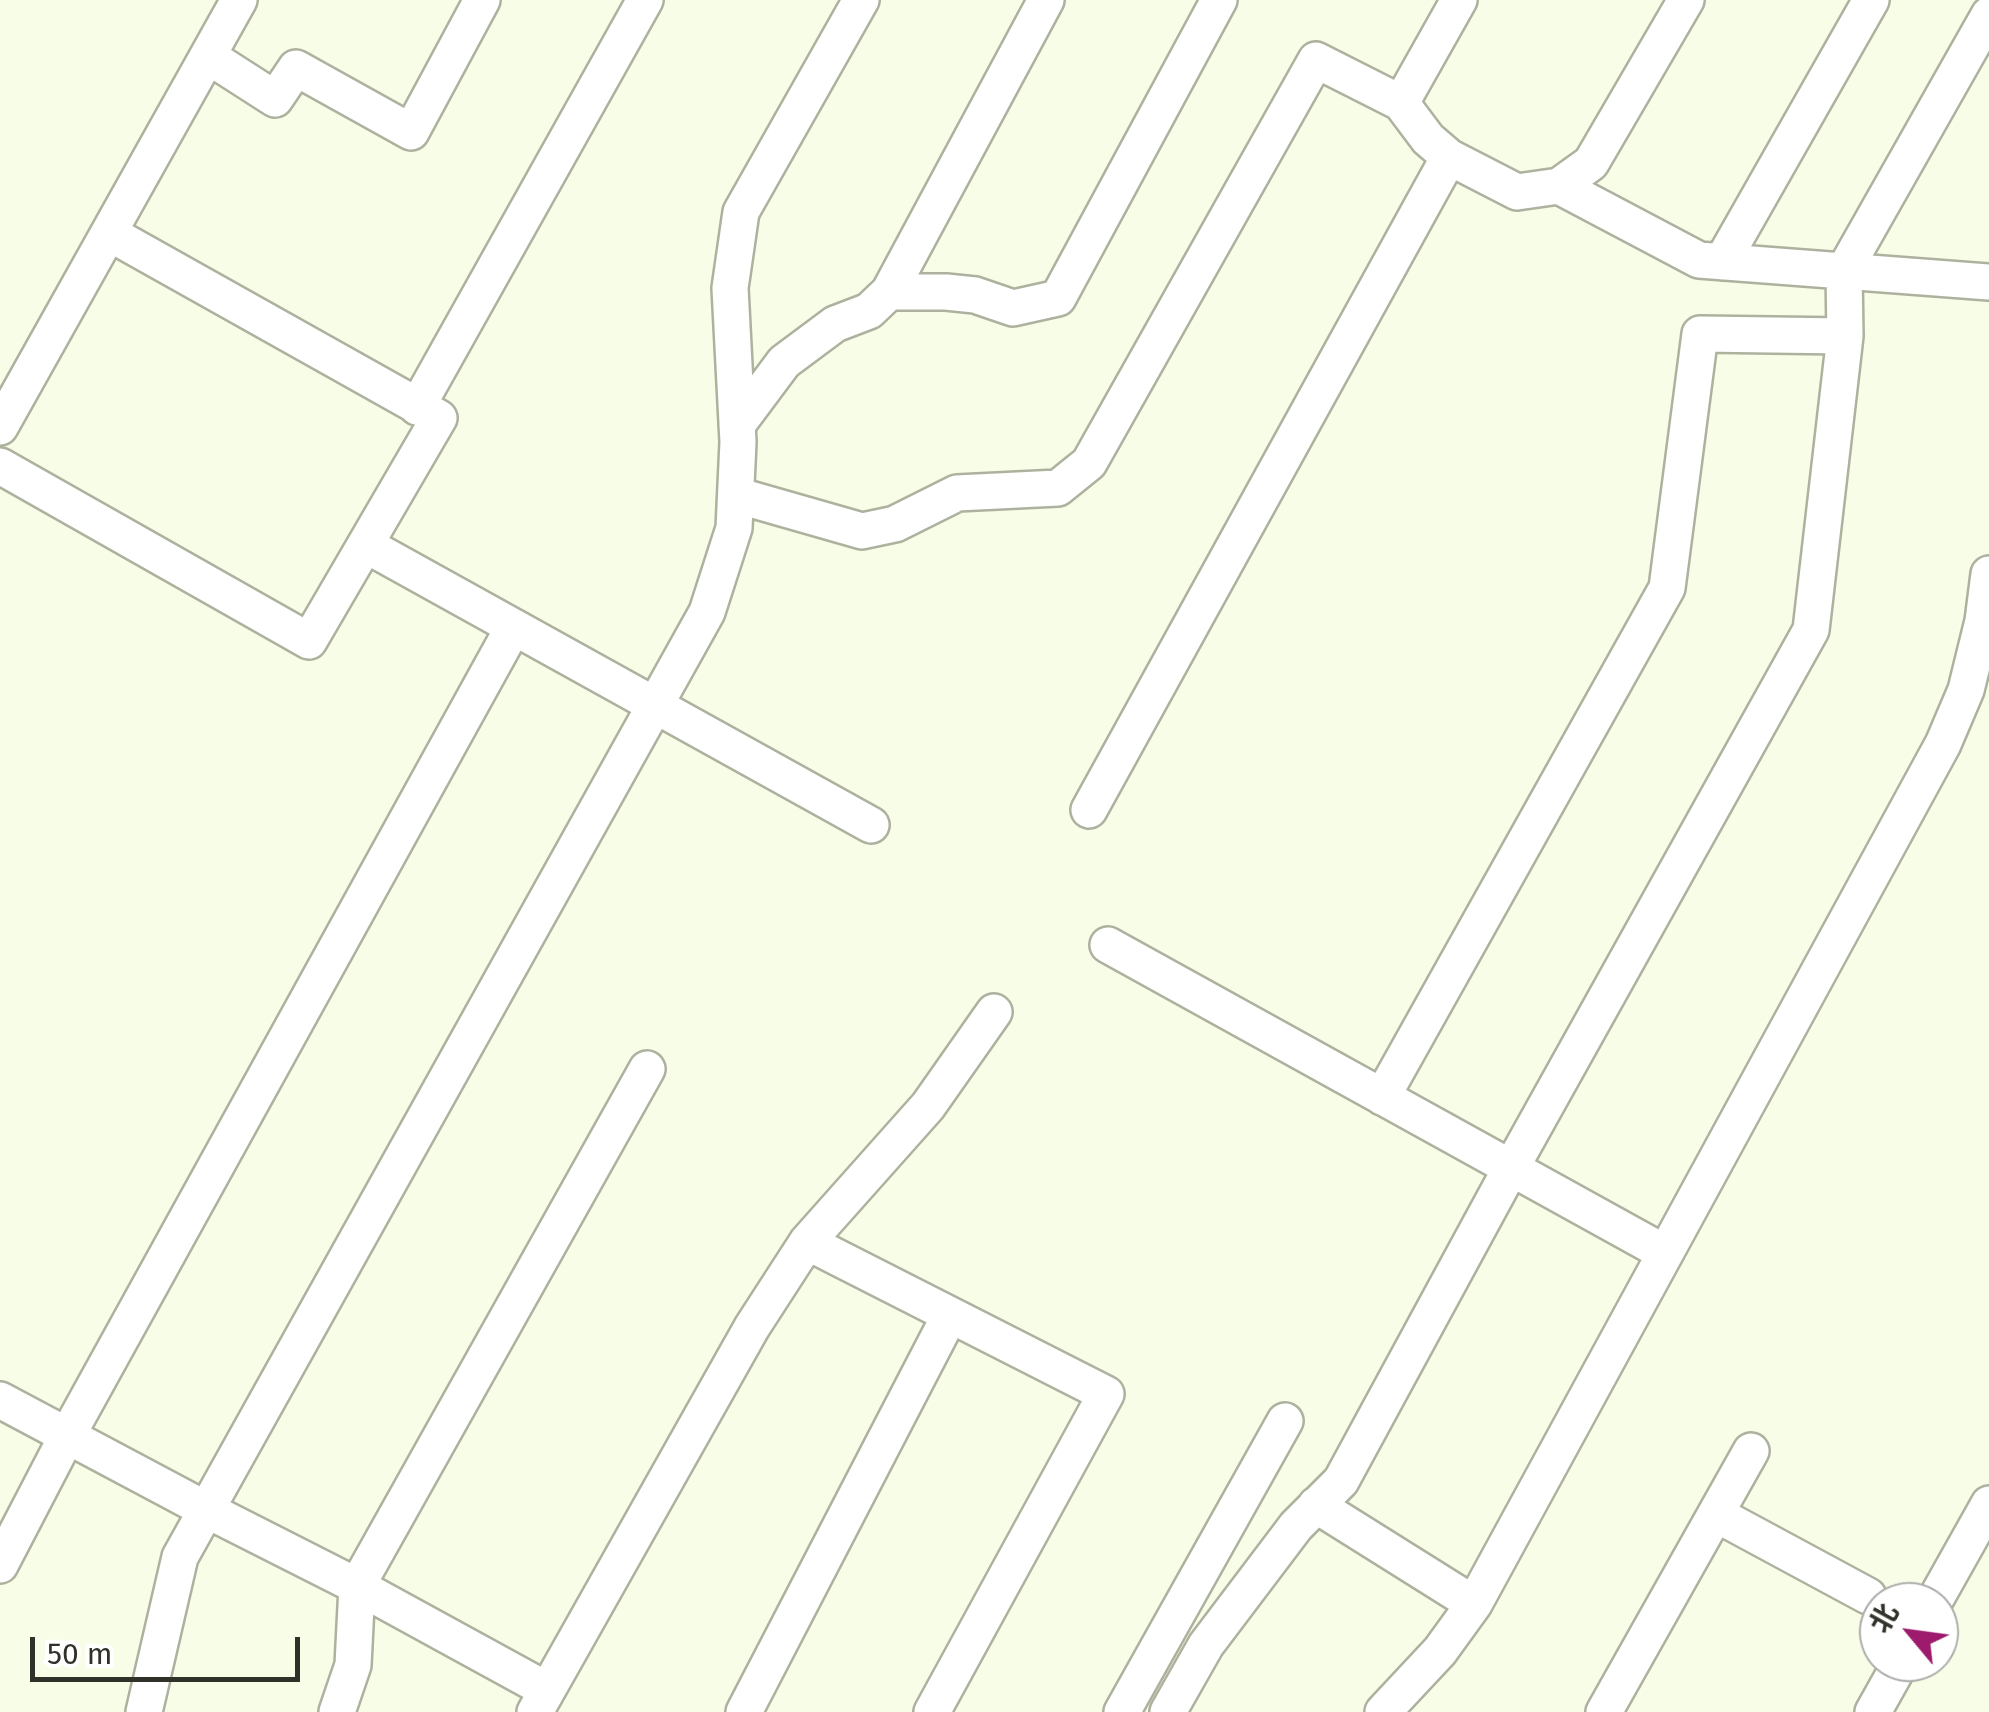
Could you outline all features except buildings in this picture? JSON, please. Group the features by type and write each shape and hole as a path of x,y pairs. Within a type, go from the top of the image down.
{"street":[{"path":"0,427 10,389 108,233 240,0"},
{"path":"208,56 275,99 296,68 411,132 482,0"},
{"path":"417,406 645,0"},
{"path":"144,1712 180,1556 706,612 734,528 737,426 730,288 741,212 861,0"},
{"path":"737,426 784,362 834,324 869,311 889,292 1046,0"},
{"path":"889,292 976,295 1014,308 1058,298 1219,0"},
{"path":"1402,103 1459,0"},
{"path":"736,495 862,531 895,524 957,493 1058,488 1089,463 1316,60 1402,103 1428,139 1449,157 1517,192 1559,186 1592,163 1686,0"},
{"path":"1722,262 1871,0"},
{"path":"1168,1712 1206,1644 1296,1526 1341,1481 1510,1168 1811,630 1844,336 1844,271 1989,15"},
{"path":"1089,810 1449,157"},
{"path":"1559,186 1698,260 1989,282"},
{"path":"0,466 309,641 439,418 108,233"},
{"path":"1382,1097 1667,588 1700,334 1844,336"},
{"path":"366,545 871,825"},
{"path":"1383,1712 1440,1651 1474,1604 1943,744 1978,697 1989,574"},
{"path":"0,1565 67,1436 514,628"},
{"path":"1108,945 1665,1254"},
{"path":"0,1400 357,1586 541,1701 752,1327 807,1242 928,1106 994,1012"},
{"path":"337,1712 353,1665 357,1586 647,1068"},
{"path":"807,1242 1106,1394 932,1712"},
{"path":"744,1712 950,1315"},
{"path":"1122,1712 1286,1421"},
{"path":"1604,1712 1751,1451"},
{"path":"1945,1582 1989,1504"},
{"path":"1316,1506 1474,1604"},
{"path":"1716,1514 1859,1591"},
{"path":"1873,1712 1889,1682"}]}
